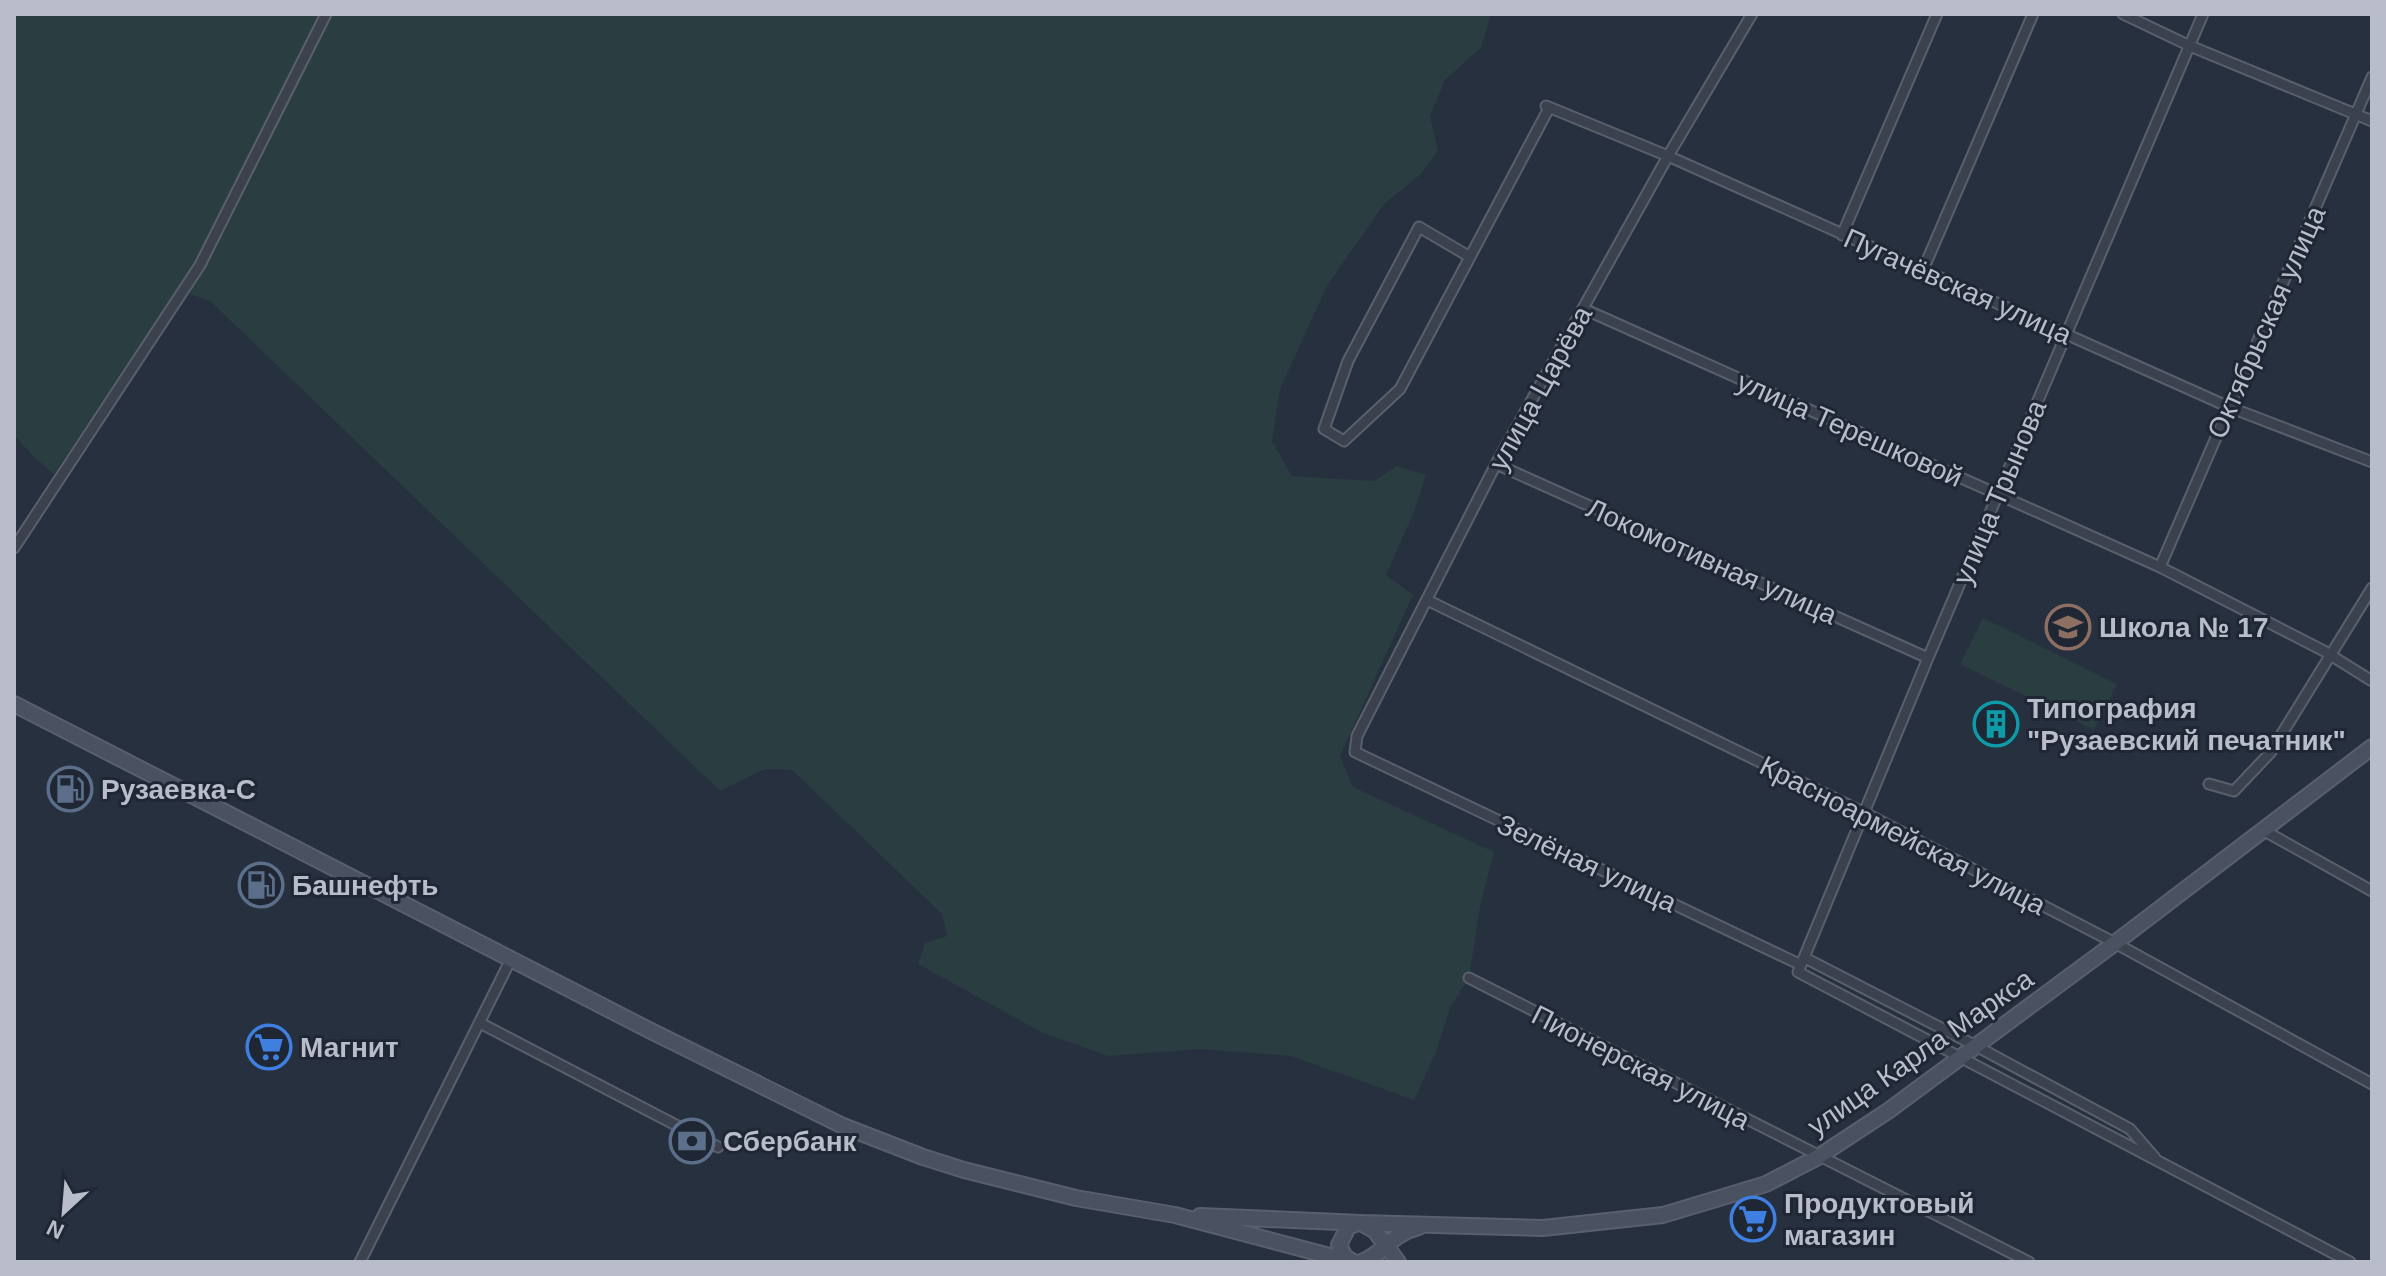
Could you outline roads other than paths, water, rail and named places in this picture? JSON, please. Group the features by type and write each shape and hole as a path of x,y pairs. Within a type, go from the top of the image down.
{"main road":[{"path":"14,704 843,1126 964,1170 1028,1187 1175,1215 1353,1262"},
{"name":"улица Карла Маркса","path":"1175,1215 1543,1228 1663,1215 1766,1184 1818,1157 1962,1057 2372,747"},
{"path":"1353,1262 1341,1251 1340,1239 1348,1227 1360,1222 1375,1231 1398,1262"},
{"name":"улица Карла Маркса","path":"1381,1241 1427,1225"},
{"path":"1367,1259 1381,1241"}],"street":[{"path":"14,548 200,265 326,14"},
{"name":"улица Царёва","path":"1373,762 1355,752 1357,736 1496,464 1668,156 1752,14"},
{"path":"1842,235 1937,14"},
{"path":"1923,270 2033,14"},
{"path":"2123,14 2190,46 2372,121"},
{"name":"улица Трынова","path":"1801,965 1928,658 2203,14"},
{"name":"Октябрьская улица","path":"2160,567 2372,77"},
{"name":"Пугачёвская улица","path":"1470,257 1547,107 1668,156 2229,407 2372,462"},
{"path":"1419,227 1470,257 1400,389 1344,441 1324,429 1348,361 1419,227"},
{"name":"улица Терешковой","path":"1584,309 2160,567 2324,651 2329,657 2372,681"},
{"name":"Локомотивная улица","path":"1496,464 1928,658"},
{"path":"2209,784 2234,791 2270,753 2372,588"},
{"name":"Красноармейская улица","path":"1427,600 1865,813 2115,943 2372,1084"},
{"name":"Зелёная улица","path":"1373,762 1976,1046 2130,1129 2160,1164"},
{"path":"2263,830 2372,891"},
{"path":"360,1262 511,959"},
{"name":"Зелёная улица","path":"1801,965 1962,1057 2350,1262"},
{"name":"Пионерская улица","path":"1469,978 2029,1262"},
{"path":"480,1023 718,1147"}],"place":[{"name":"Школа № 17","path":"2068,627"},
{"name":"Типография \"Рузаевский печатник\"","path":"1996,724"},
{"name":"Рузаевка-С","path":"70,789"},
{"name":"Башнефть","path":"261,885"},
{"name":"Магнит","path":"269,1047"},
{"name":"Сбербанк","path":"692,1141"},
{"name":"Продуктовый магазин","path":"1753,1219"}]}
